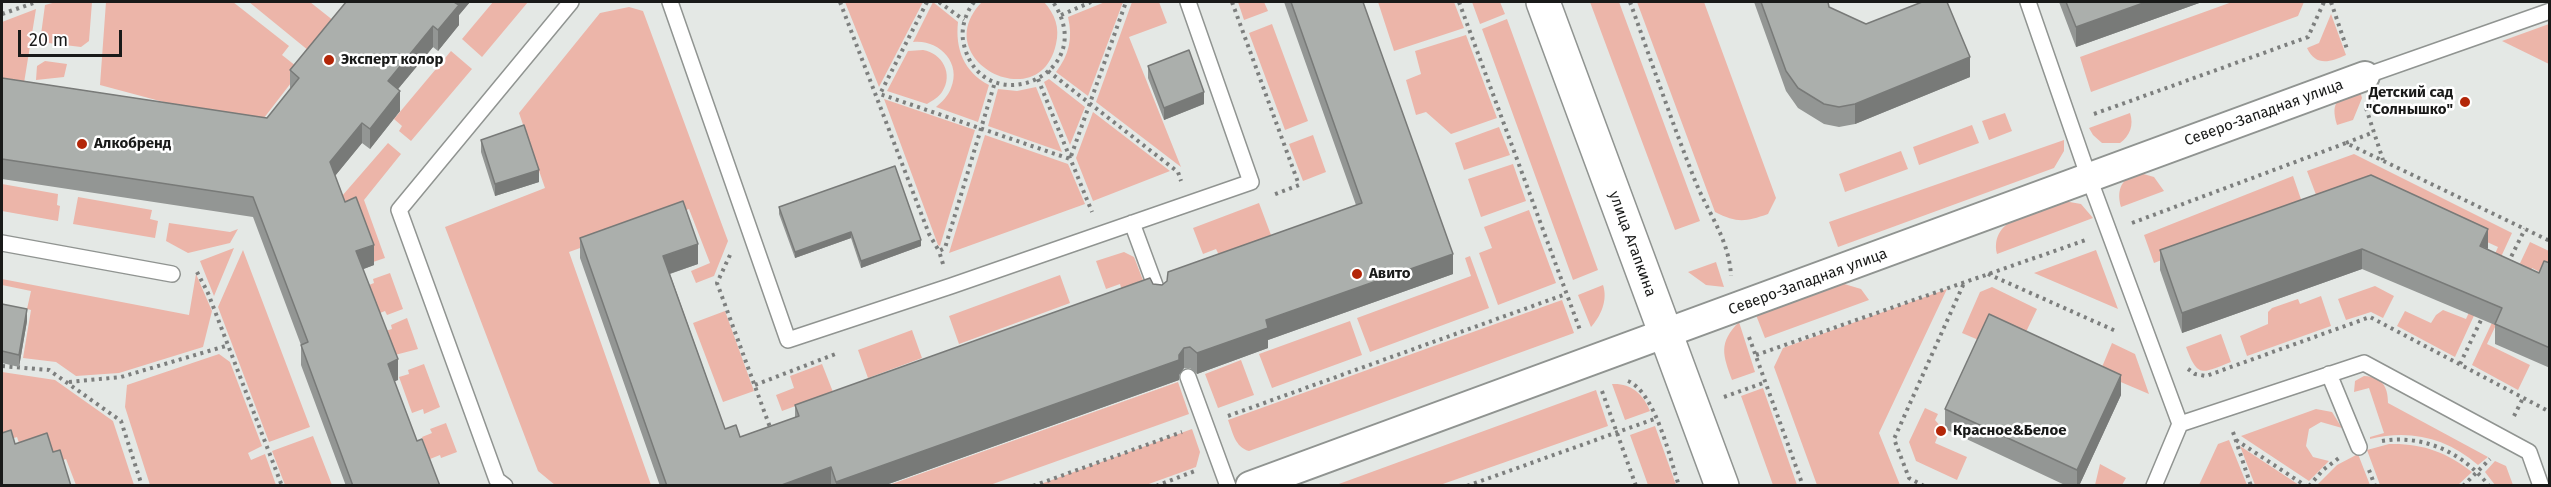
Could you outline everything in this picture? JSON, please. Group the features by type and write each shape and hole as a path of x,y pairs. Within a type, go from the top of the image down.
{"main road":[{"name":"улица Агапкина","path":"1543,2 1722,486"}],"street":[{"name":"Северо-Западная улица","path":"1250,486 1596,373 1665,334 2365,76"}],"lane":[{"path":"506,486 497,480 399,210 571,2"},
{"path":"670,2 788,340 1251,182 1188,2"},
{"path":"2028,2 2089,178 2180,424 2154,486"},
{"path":"2365,76 2550,11"},
{"path":"1132,223 1159,296"},
{"path":"2,243 172,274"},
{"path":"2180,424 2364,363 2529,452 2541,486"},
{"path":"2329,374 2360,447"},
{"path":"1188,377 1228,486"}],"path":[{"path":"2,14 36,2"},
{"path":"840,2 879,94 929,234 939,251 951,286"},
{"path":"879,94 927,2"},
{"path":"939,2 964,20"},
{"path":"974,2 964,20 963,40 969,58 979,71 995,82 1017,85 1038,79 1057,62 1065,34 1061,15 1053,2"},
{"path":"1061,15 1091,2"},
{"path":"1070,159 1126,2"},
{"path":"1459,2 1636,486"},
{"path":"1630,2 1695,181 1719,228 1730,256 1732,291 1803,486"},
{"path":"2070,123 2308,37 2324,2"},
{"path":"1048,71 1178,172 1190,203"},
{"path":"1038,79 1101,234"},
{"path":"939,251 945,248 995,82"},
{"path":"879,94 1070,159"},
{"path":"1756,355 2109,232 2374,132"},
{"path":"2346,143 2550,241"},
{"path":"2132,223 2136,234"},
{"path":"2505,270 2525,229"},
{"path":"734,247 717,283 774,436"},
{"path":"195,271 203,280 282,486"},
{"path":"1988,274 2126,336"},
{"path":"1924,486 1909,478 1894,439 1964,282"},
{"path":"1033,486 1566,294"},
{"path":"2460,364 2485,312"},
{"path":"2186,366 2195,374 2206,376 2370,317 2550,412"},
{"path":"68,382 121,377 229,345"},
{"path":"2,366 49,370 121,421 142,486"},
{"path":"1596,373 1639,387 1650,401 1680,486"},
{"path":"1467,486 1766,382"},
{"path":"2251,486 2236,440 2308,486 2340,456 2360,447 2390,440 2403,440 2434,446 2466,461 2489,486"}],"shaded area":[{"path":"56,2 92,2 89,41 81,47 40,42 45,5"},
{"path":"106,2 233,2 289,46 282,55 301,70 257,127 100,85"},
{"path":"249,2 310,2 339,25 314,55"},
{"path":"493,2 528,2 482,57 462,39"},
{"path":"845,2 923,2 879,87"},
{"path":"933,2 958,22 958,41 963,59 980,80 989,85 978,122 936,107 945,99 951,88 954,78 953,69 946,54 939,48 931,44 913,42"},
{"path":"982,2 1044,2 1054,16 1057,27 1056,44 1046,66 1030,77 1011,79 992,72 977,60 968,43 968,23"},
{"path":"1105,2 1123,2 1088,96 1056,72 1069,46 1068,17"},
{"path":"1132,2 1159,2 1167,23 1129,37 1181,167 1096,102"},
{"path":"1238,2 1264,2 1268,11 1244,20"},
{"path":"1378,2 1454,2 1464,28 1394,51"},
{"path":"1472,2 1500,2 1505,14 1480,24"},
{"path":"1590,2 1619,2 1700,221 1675,230"},
{"path":"1637,2 1704,2 1776,198 1768,214 1741,220 1715,212"},
{"path":"2232,2 2304,2 2298,16 2091,92 2080,57"},
{"path":"629,7 643,11 728,241 714,276 696,283 691,271 710,263 689,209 569,252 651,485 555,485 538,471 445,227 545,188 519,113 600,13"},
{"path":"36,9 24,83 2,79 2,22"},
{"path":"2331,14 2346,55 2329,61 2319,60 2307,48 2319,43"},
{"path":"1507,19 1598,270 1573,280 1482,29"},
{"path":"1272,24 1308,121 1285,130 1249,33"},
{"path":"2549,24 2549,64 2502,41"},
{"path":"1466,35 1497,118 1451,134 1426,112 1416,115 1406,80 1421,74 1415,51"},
{"path":"923,50 936,55 944,65 947,78 941,94 927,104 887,91 908,51"},
{"path":"451,51 472,69 411,141 399,131 402,126 394,119"},
{"path":"45,61 67,64 64,77 36,80 37,66"},
{"path":"1049,79 1085,107 1070,145 1044,82"},
{"path":"1036,87 1062,152 988,126 998,89 1017,91"},
{"path":"2359,88 2362,98 2353,120 2337,125 2335,105 2341,98"},
{"path":"884,99 975,130 940,246 938,245"},
{"path":"1093,112 1170,171 1093,201 1076,158"},
{"path":"2005,113 2012,131 1989,140 1982,121"},
{"path":"2130,113 2132,122 2130,130 2120,143 2102,143 2089,128"},
{"path":"1972,125 1979,143 1919,165 1913,147"},
{"path":"1499,127 1510,155 1464,170 1455,143"},
{"path":"985,135 1068,164 1085,204 949,253"},
{"path":"1313,135 1326,172 1303,181 1289,144"},
{"path":"2064,140 2064,151 2054,168 1838,247 1829,222"},
{"path":"388,143 401,154 364,200 385,258 367,264 342,196"},
{"path":"1901,151 1908,169 1845,192 1839,174"},
{"path":"2354,154 2512,233 2455,357 2397,326 2405,311 2431,323 2443,310 2466,319 2498,247 2369,188 2318,200 2307,171"},
{"path":"1513,164 1526,201 1481,217 1468,179"},
{"path":"2140,173 2154,177 2164,191 2121,207 2119,195 2122,185 2129,177"},
{"path":"2293,176 2303,205 2154,263 2144,235"},
{"path":"2,184 58,194 57,205 60,206 58,221 2,211"},
{"path":"78,197 152,210 150,219 158,221 155,238 73,224"},
{"path":"2064,201 2081,204 2093,218 1997,254 2000,232 2008,224 2029,212"},
{"path":"1259,203 1271,235 1219,255 1216,249 1203,254 1193,228"},
{"path":"1529,210 1556,283 1498,305 1479,253 1492,248 1484,227"},
{"path":"169,223 230,232 238,229 230,243 188,253 166,241"},
{"path":"2530,242 2549,251 2550,271 2540,272 2532,268 2529,274 2522,270 2487,344 2530,365 2518,390 2472,365"},
{"path":"234,248 214,296 200,261"},
{"path":"243,250 310,427 269,442 218,307"},
{"path":"2096,250 2118,309 2034,273"},
{"path":"1124,252 1134,257 1146,288 1124,297 1120,284 1106,289 1096,261"},
{"path":"1470,256 1489,308 1370,352 1357,318 1471,276 1465,258"},
{"path":"1716,262 1724,287 1706,285 1688,272"},
{"path":"390,273 403,309 387,315 385,311 375,315 364,287 374,283 373,279"},
{"path":"196,274 212,311 203,347 119,373 76,376 56,362 23,358 31,310 27,309 31,291 2,285 2,279 189,315"},
{"path":"1060,275 1070,303 959,344 949,316"},
{"path":"1841,283 1861,289 1869,300 1765,338 1756,315"},
{"path":"1603,285 1605,296 1603,308 1591,327 1578,295"},
{"path":"2375,286 2394,296 2383,318 2371,312 2346,320 2338,299"},
{"path":"1992,287 2037,309 2025,334 1981,341 1962,333 1980,292"},
{"path":"1947,289 1879,433 1900,485 1817,485 1774,367 1783,348"},
{"path":"2321,296 2331,326 2247,356 2240,336 2268,324 2268,312 2272,308 2298,299 2300,304"},
{"path":"1562,300 1574,333 1249,451 1238,443 1233,434 1228,420"},
{"path":"725,311 754,391 723,402 693,323"},
{"path":"407,318 418,349 391,356 382,332 392,329 391,325"},
{"path":"1350,321 1362,355 1272,388 1259,354"},
{"path":"1739,322 1755,372 1732,380 1724,350 1728,336"},
{"path":"912,330 922,358 868,378 858,350"},
{"path":"2221,334 2231,362 2207,371 2198,369 2186,347"},
{"path":"2112,343 2135,354 2149,394 2116,380 2102,367"},
{"path":"219,354 230,362 262,446 248,453 251,460 265,454 276,485 150,485 125,407 127,385"},
{"path":"1241,360 1254,395 1218,408 1205,374"},
{"path":"424,364 440,407 424,414 423,409 412,413 399,377 409,374 408,370"},
{"path":"822,364 833,392 782,411 776,395 794,388 790,376"},
{"path":"2,372 55,380 113,421 134,485 76,485 66,459 55,463 19,443 17,437 2,442"},
{"path":"2364,376 2380,380 2387,392 2388,403 2488,457 2478,465 2441,442 2414,436 2399,435 2370,439 2370,437 2384,433 2369,388 2354,392 2355,381"},
{"path":"1178,382 1189,414 990,485 889,485"},
{"path":"1612,384 1625,385 1635,390 1644,399 1650,411 1625,420"},
{"path":"1763,388 1797,485 1773,485 1741,396"},
{"path":"1596,390 1608,426 1440,485 1336,485"},
{"path":"1925,408 1938,414 1935,420 1941,427 1935,443 1967,457 1957,480 1916,461 1909,442"},
{"path":"2316,409 2332,412 2342,428 2321,422 2309,429 2306,446 2313,457 2329,461 2309,481 2241,436"},
{"path":"446,423 457,452 430,459 422,437 432,433 430,429"},
{"path":"1655,426 1676,485 1648,485 1630,435"},
{"path":"1192,429 1200,452 1196,467 1146,485 1038,485"},
{"path":"313,436 332,485 285,485 272,451"},
{"path":"2229,440 2247,485 2199,485 2218,444"},
{"path":"2389,444 2412,445 2433,450 2453,459 2472,472 2458,485 2380,485 2367,450"},
{"path":"2240,446 2299,485 2255,485"},
{"path":"2358,454 2370,485 2316,486 2337,465"},
{"path":"2495,461 2506,466 2513,485 2495,485 2485,472"},
{"path":"2100,464 2126,478 2122,485 2095,485"}],"building":[{"path":"346,2 454,2 459,5 438,30 433,26 388,81 400,91 370,129 362,123 330,162 345,202 356,197 374,245 356,251 398,359 388,364 417,441 422,439 440,486 353,486 301,345 308,342 253,197 2,159 2,78 267,118 299,78 290,70"},
{"path":"1291,2 1363,2 1453,254 1266,320 1268,328 1197,353 1190,347 1184,348 1179,355 1179,360 836,482 831,467 779,486 667,486 580,238 683,201 698,244 663,256 725,429 736,425 740,437 799,416 795,405 1150,278 1153,284 1162,285 1167,281 1168,272 1362,203"},
{"path":"1761,2 1828,2 1829,7 1866,24 1922,2 1947,2 1970,57 1855,104 1839,107 1824,104 1798,88 1786,71"},
{"path":"2066,2 2146,2 2076,27"},
{"path":"1189,50 1204,92 1164,108 1148,66"},
{"path":"524,125 539,170 495,184 481,140"},
{"path":"895,166 921,240 861,261 851,232 795,252 779,207"},
{"path":"2371,175 2488,229 2480,246 2539,273 2544,261 2550,263 2550,348 2495,324 2502,308 2362,249 2182,313 2160,250"},
{"path":"2,304 27,309 19,355 2,351"},
{"path":"1989,314 2121,375 2077,470 1945,409"},
{"path":"11,430 15,444 47,433 53,452 60,450 71,486 2,486 2,433"}],"place":[{"name":"Эксперт колор","path":"329,60"},
{"name":"Детский сад \"Солнышко\"","path":"2465,102"},
{"name":"Алкобренд","path":"82,144"},
{"name":"Авито","path":"1357,274"},
{"name":"Красное&Белое","path":"1941,431"}]}
